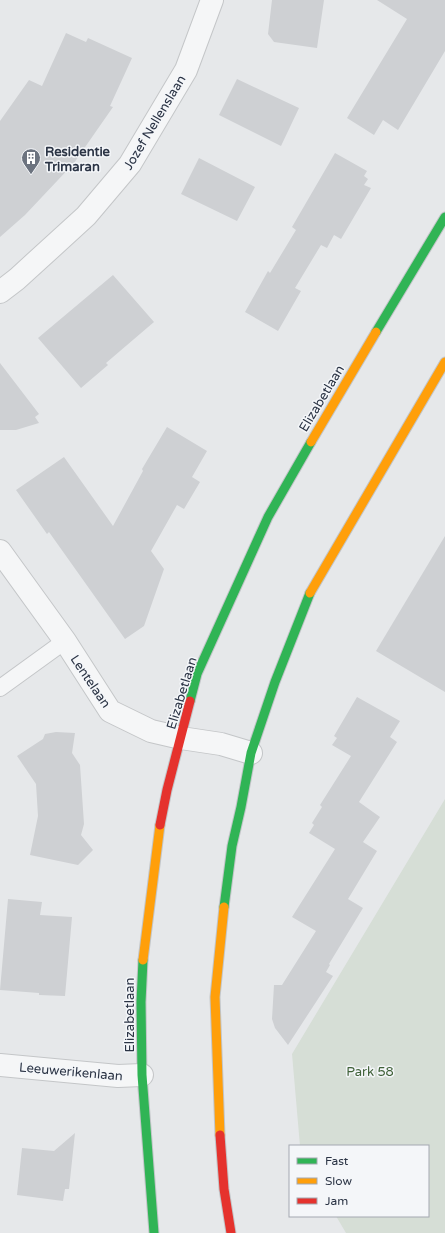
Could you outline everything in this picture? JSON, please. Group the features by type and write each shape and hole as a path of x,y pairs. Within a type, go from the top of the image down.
{"main road":[{"name":"Elizabetlaan","path":"154,1233 142,1076 141,1002 144,948 160,825 167,790 198,674 268,517 325,416 445,217"},
{"path":"231,1233 224,1189 220,1133 215,997 222,920 232,846 251,753 275,682 308,596 445,362"}],"street":[{"name":"Jozef Nellenslaan","path":"0,292 17,279 86,216 130,164 186,70 212,0"},
{"name":"Lentelaan","path":"0,551 65,641 110,711 151,731 181,738 221,744 251,753"},
{"name":"Leeuwerikenlaan","path":"0,1065 118,1076 142,1076"}],"lane":[{"path":"0,688 65,641"}],"green space":[{"name":"Park 58","path":"445,799 445,1233 346,1233 337,1217 429,1217 429,1145 300,1145 292,1054"}],"building":[{"path":"272,0 324,0 317,48 274,42 268,34"},
{"path":"377,0 445,0 445,51 398,130 383,120 374,135 347,118 407,19"},
{"path":"66,33 86,42 88,38 132,58 110,106 113,107 74,163 25,215 0,237 0,121 29,80 42,86"},
{"path":"237,79 299,108 281,146 219,115"},
{"path":"335,153 367,171 364,176 368,179 364,185 371,188 341,239 334,235 327,248 321,245 295,288 301,291 278,331 245,312 268,271 270,273 296,230 292,227"},
{"path":"199,158 255,187 237,221 181,194"},
{"path":"113,275 154,322 106,363 108,365 81,388 38,338"},
{"path":"0,363 39,414 35,417 39,423 16,430 0,430"},
{"path":"167,427 207,451 192,477 200,482 184,509 177,505 151,551 164,569 144,626 125,639 49,532 47,534 16,490 64,457 113,526 143,471 142,469"},
{"path":"445,536 445,692 376,651"},
{"path":"357,697 400,721 390,737 397,742 359,802 380,817 363,842 377,851 348,899 363,908 329,964 330,965 326,972 333,976 288,1045 275,1028 272,1019 274,985 282,985 316,931 292,917 335,849 309,833 314,825 312,823 322,807 320,805 351,756 332,745 337,738 334,736"},
{"path":"56,732 75,733 72,753 80,765 84,824 81,835 93,850 78,865 30,855 38,816 36,784 17,756 43,739 45,734"},
{"path":"8,899 42,902 40,915 72,917 65,996 39,995 39,993 0,990"},
{"path":"75,1133 69,1189 65,1189 63,1201 17,1195 22,1148 54,1151"}],"traffic: fast":[{"path":"376,332 445,217"},
{"path":"190,701 197,674 268,517 311,442"},
{"path":"224,907 232,846 251,753 275,682 310,593"},
{"path":"143,960 141,1002 142,1075 154,1233"}],"traffic: slow":[{"path":"311,442 376,332"},
{"path":"310,593 445,362"},
{"path":"143,960 160,825"},
{"path":"220,1135 215,997 224,907"}],"traffic: jam":[{"path":"160,825 167,790 190,701"},
{"path":"220,1135 224,1189 231,1233"}],"place":[{"name":"Residentie Trimaran","path":"31,175"}]}
